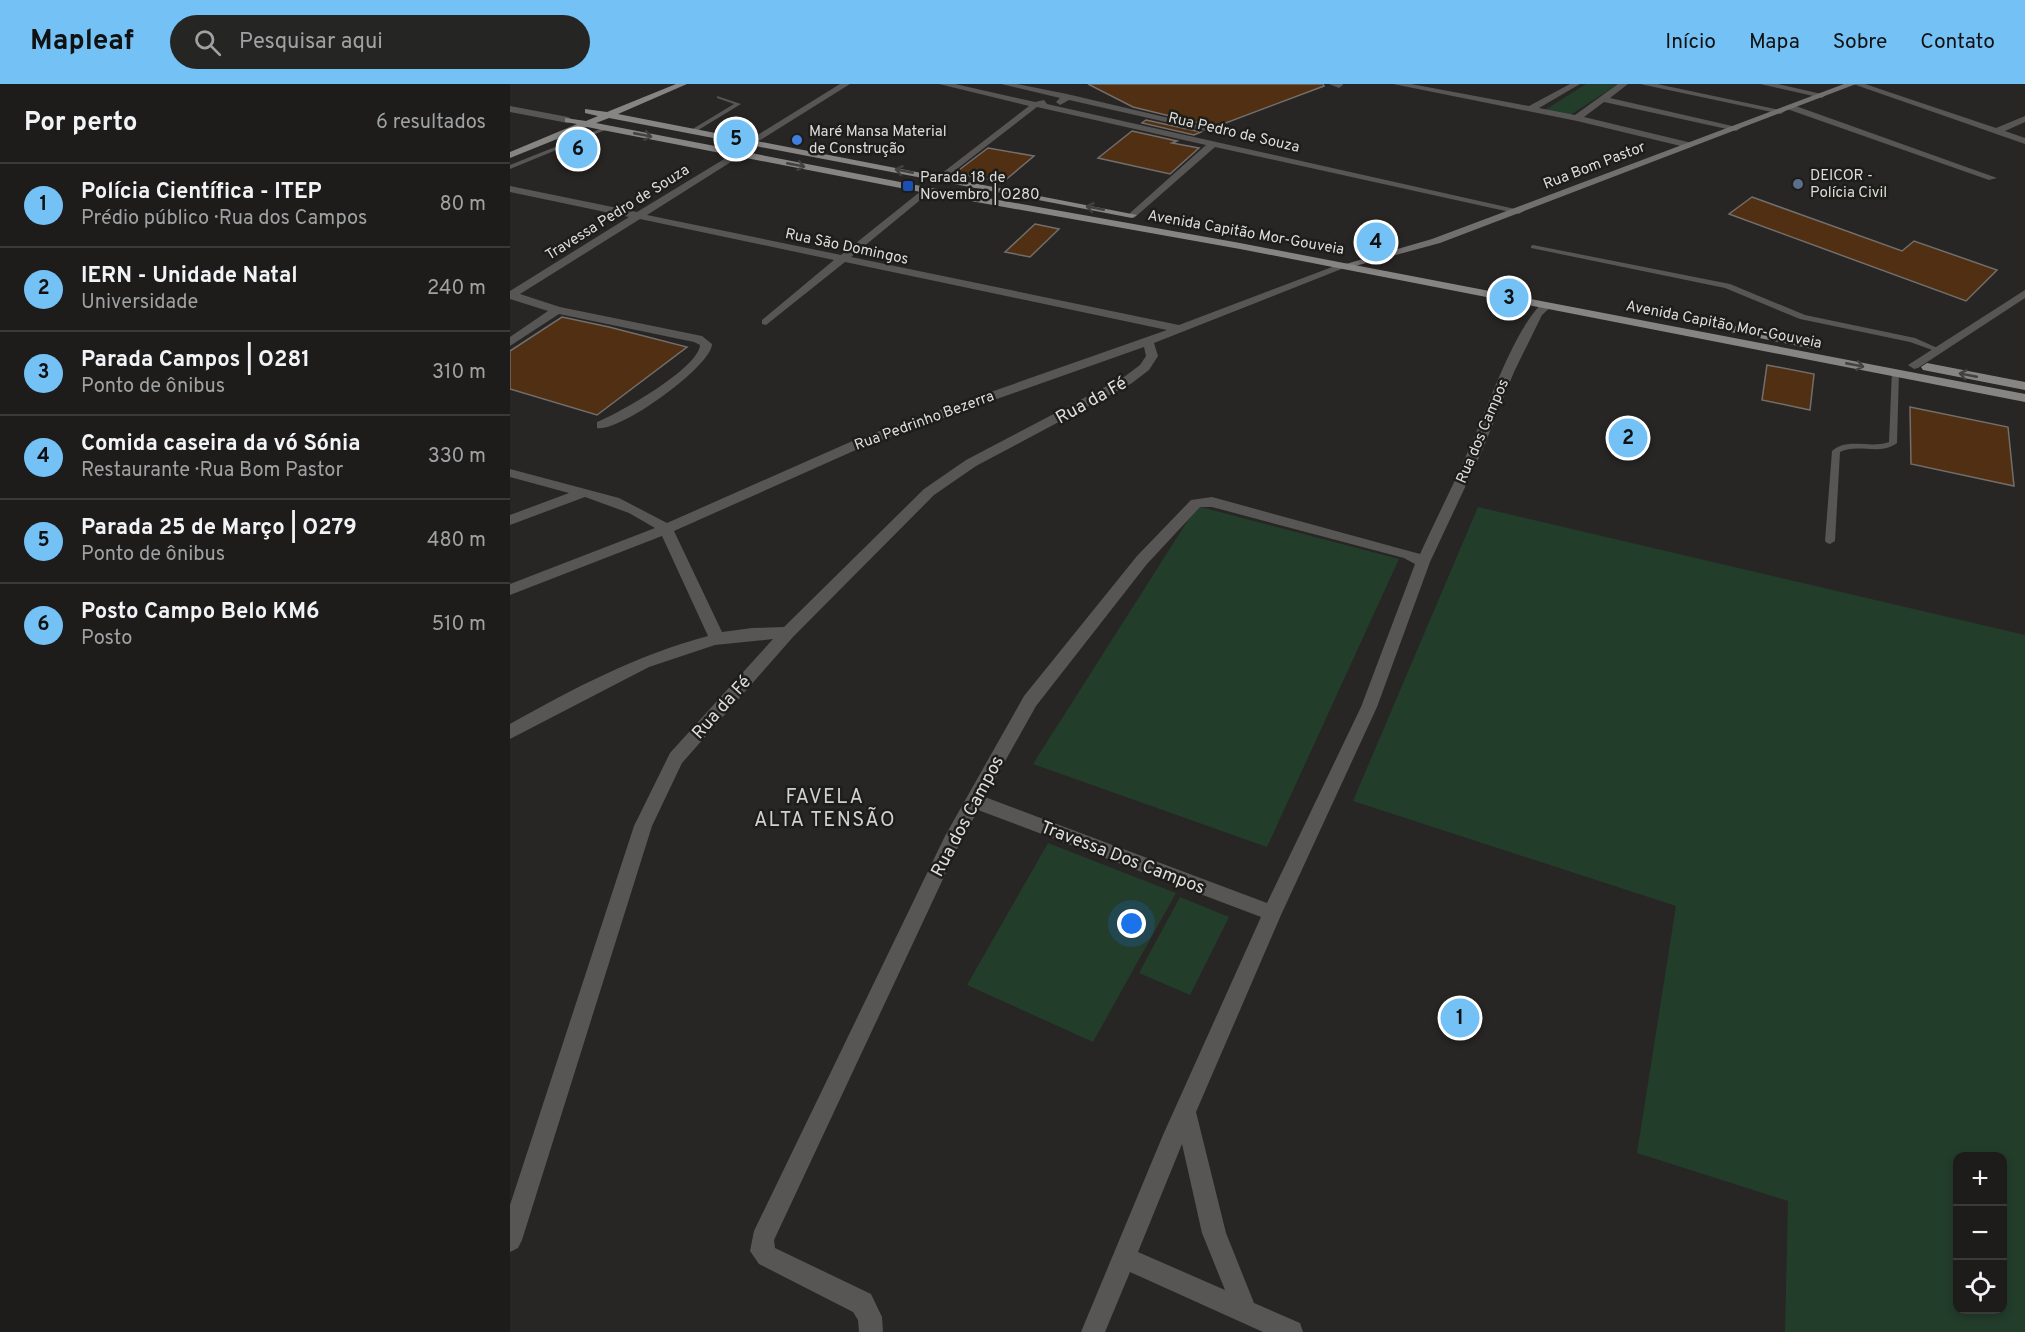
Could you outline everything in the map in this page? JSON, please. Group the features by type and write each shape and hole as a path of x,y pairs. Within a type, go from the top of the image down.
{"main road":[{"path":"627,96 658,84"},
{"path":"510,155 683,84"},
{"name":"Rua Bom Pastor","path":"1344,266 1417,248 1852,84"},
{"path":"510,147 606,103"},
{"name":"Avenida Capitão Mor-Gouveia","path":"588,111 1367,260 1755,339 1895,372 2025,398"},
{"name":"Avenida Capitão Mor-Gouveia","path":"568,120 926,190 1548,304 1914,364 2025,386"}],"street":[{"path":"751,142 846,84"},
{"name":"Rua Pedro de Souza","path":"943,84 1519,211"},
{"path":"1005,84 1063,100 1219,131"},
{"path":"1397,84 1577,118 1689,145"},
{"path":"1531,109 1576,84"},
{"path":"1577,118 1600,99 1624,84"},
{"path":"1644,84 1785,109 1992,178"},
{"path":"1764,84 1822,95"},
{"path":"1857,84 2025,141"},
{"path":"1600,99 1736,128"},
{"path":"940,178 1036,104 1063,100"},
{"path":"1063,100 1077,113"},
{"path":"510,109 568,120"},
{"path":"1997,131 2025,119"},
{"path":"1134,215 1214,143"},
{"name":"Travessa Pedro de Souza","path":"510,295 739,153"},
{"name":"Rua São Domingos","path":"510,189 840,260 1179,329"},
{"path":"765,322 926,190"},
{"name":"Rua Pedrinho Bezerra","path":"510,590 666,529 861,442 1146,342 1344,266"},
{"path":"1914,364 2025,293"},
{"path":"510,295 557,310 698,339 707,347 695,363 627,415 603,425"},
{"name":"Rua dos Campos","path":"1093,1332 1185,1112 1272,913 1368,707 1423,562 1475,451 1508,372 1537,313 1548,304"},
{"path":"510,342 557,310"},
{"name":"Rua da Fé","path":"510,1240 647,817 676,758 788,633 929,492 971,463 1128,380 1145,368 1152,356 1151,347 1146,342"},
{"path":"510,473 582,493 638,512 666,529 717,638"},
{"path":"510,520 582,493"},
{"name":"Rua dos Campos","path":"871,1332 870,1317 862,1303 767,1256 762,1251 762,1239 951,842 1030,700 1134,568 1194,504 1212,502 1281,519 1408,554 1423,562"},
{"path":"510,732 603,681 717,638 747,633 788,633"},
{"name":"Travessa Dos Campos","path":"975,801 1272,913"},
{"path":"1185,1112 1214,1233 1245,1311"},
{"path":"1125,1258 1291,1332"}],"lane":[{"path":"693,131 738,104 719,97"},
{"path":"510,167 607,128"},
{"path":"1533,247 1727,286 1803,316 1912,340 1938,350"},
{"path":"1830,541 1836,451 1852,445 1878,447 1893,443 1895,372"}],"green space":[{"path":"1586,84 1618,84 1570,115 1545,110"},
{"path":"1197,506 1399,559 1267,847 1033,764"},
{"path":"1478,507 2025,635 2025,1332 1785,1332 1788,1201 1637,1153 1676,906 1353,801"},
{"path":"1048,843 1176,893 1093,1042 967,985"},
{"path":"1180,897 1229,917 1190,995 1139,973"}],"building":[{"path":"1088,84 1323,84 1324,86 1215,127 1133,107"},
{"path":"1146,120 1201,132 1194,135 1142,123"},
{"path":"1132,131 1199,148 1170,174 1098,158"},
{"path":"988,148 1034,156 1003,182 955,173"},
{"path":"1752,197 1902,251 1914,241 1997,270 1966,301 1729,214"},
{"path":"1035,224 1059,229 1030,257 1005,252"},
{"path":"562,317 687,347 597,415 510,389 510,351"},
{"path":"1767,365 1814,374 1810,410 1762,400"},
{"path":"1910,407 2008,427 2014,486 1911,464"}],"place":[{"name":"Parada 25 de Março | O279","path":"736,139"},
{"name":"Maré Mansa Material de Construção","path":"797,140"},
{"name":"Posto Campo Belo KM6","path":"578,149"},
{"name":"DEICOR - Polícia Civil","path":"1798,184"},
{"name":"Parada 18 de Novembro | O280","path":"908,186"},
{"name":"Comida caseira da vó Sónia","path":"1376,242"},
{"name":"Parada Campos | O281","path":"1509,298"},
{"name":"IERN - Unidade Natal","path":"1628,438"},
{"name":"Polícia Científica - ITEP","path":"1460,1018"}],"district":[{"name":"FAVELA ALTA TENSÃO","path":"825,808"}]}
